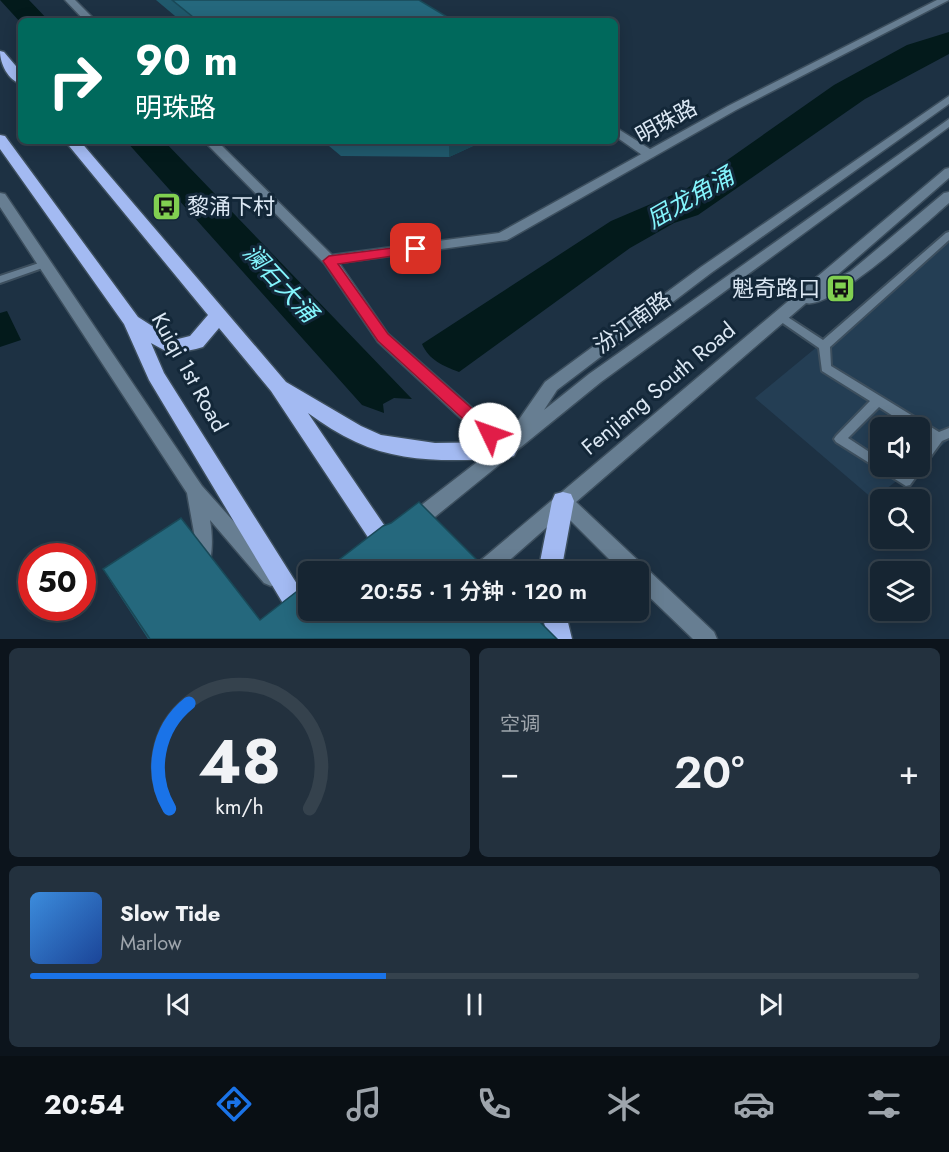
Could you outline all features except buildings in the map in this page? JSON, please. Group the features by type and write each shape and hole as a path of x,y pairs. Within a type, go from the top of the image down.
{"highway":[{"path":"0,56 18,77"},
{"name":"Kuiqi 1st Road","path":"0,139 132,322 156,375 298,598"},
{"name":"Kuiqi 1st Road","path":"75,144 278,386 399,561"},
{"path":"132,322 171,347 196,342 219,315"},
{"path":"278,386 365,437 423,450 450,453 507,450"},
{"path":"551,561 563,501"},
{"name":"Kuiqi 1st Road","path":"311,621 321,639"},
{"path":"556,621 560,639"}],"main road":[{"path":"70,0 88,18"},
{"name":"明珠路","path":"329,261 502,237 732,108 944,0"},
{"path":"213,144 329,261 383,338 507,450 551,386 706,270 949,99"},
{"name":"汾江南路","path":"388,543 595,378 949,122"},
{"path":"618,133 649,154"},
{"name":"Fenjiang South Road","path":"494,561 949,172"},
{"path":"779,317 856,274 949,196"},
{"path":"0,197 196,491 298,601"},
{"path":"194,587 204,538 196,491"},
{"path":"563,501 626,561"},
{"path":"649,584 707,639"},
{"path":"284,626 298,615"}],"lane":[{"path":"824,346 949,236"},
{"path":"0,280 45,264"},
{"path":"779,317 824,346"},
{"path":"824,346 826,368 878,400 944,435 930,451"},
{"path":"870,458 840,439 878,400"}],"shaded area":[{"path":"949,238 949,440 930,455 930,417 870,417 870,477 902,477 886,489 870,489 870,496 755,398"}],"water":[{"path":"0,0 29,0 46,18 18,18"},
{"name":"屈龙角涌","path":"949,32 949,54 865,99 698,215 674,223 630,248 459,372 437,362 425,350 422,344 611,221 686,189 834,85 907,45"},
{"name":"澜石大涌","path":"129,144 167,144 412,399 394,398 383,404 384,413 362,405"},
{"path":"7,311 21,340 0,347 0,313"}],"place":[{"name":"黎涌下村","path":"166,206"},
{"name":"魁奇路口","path":"841,288"}],"route":[{"path":"416,249 329,261 383,338 490,434"}]}
